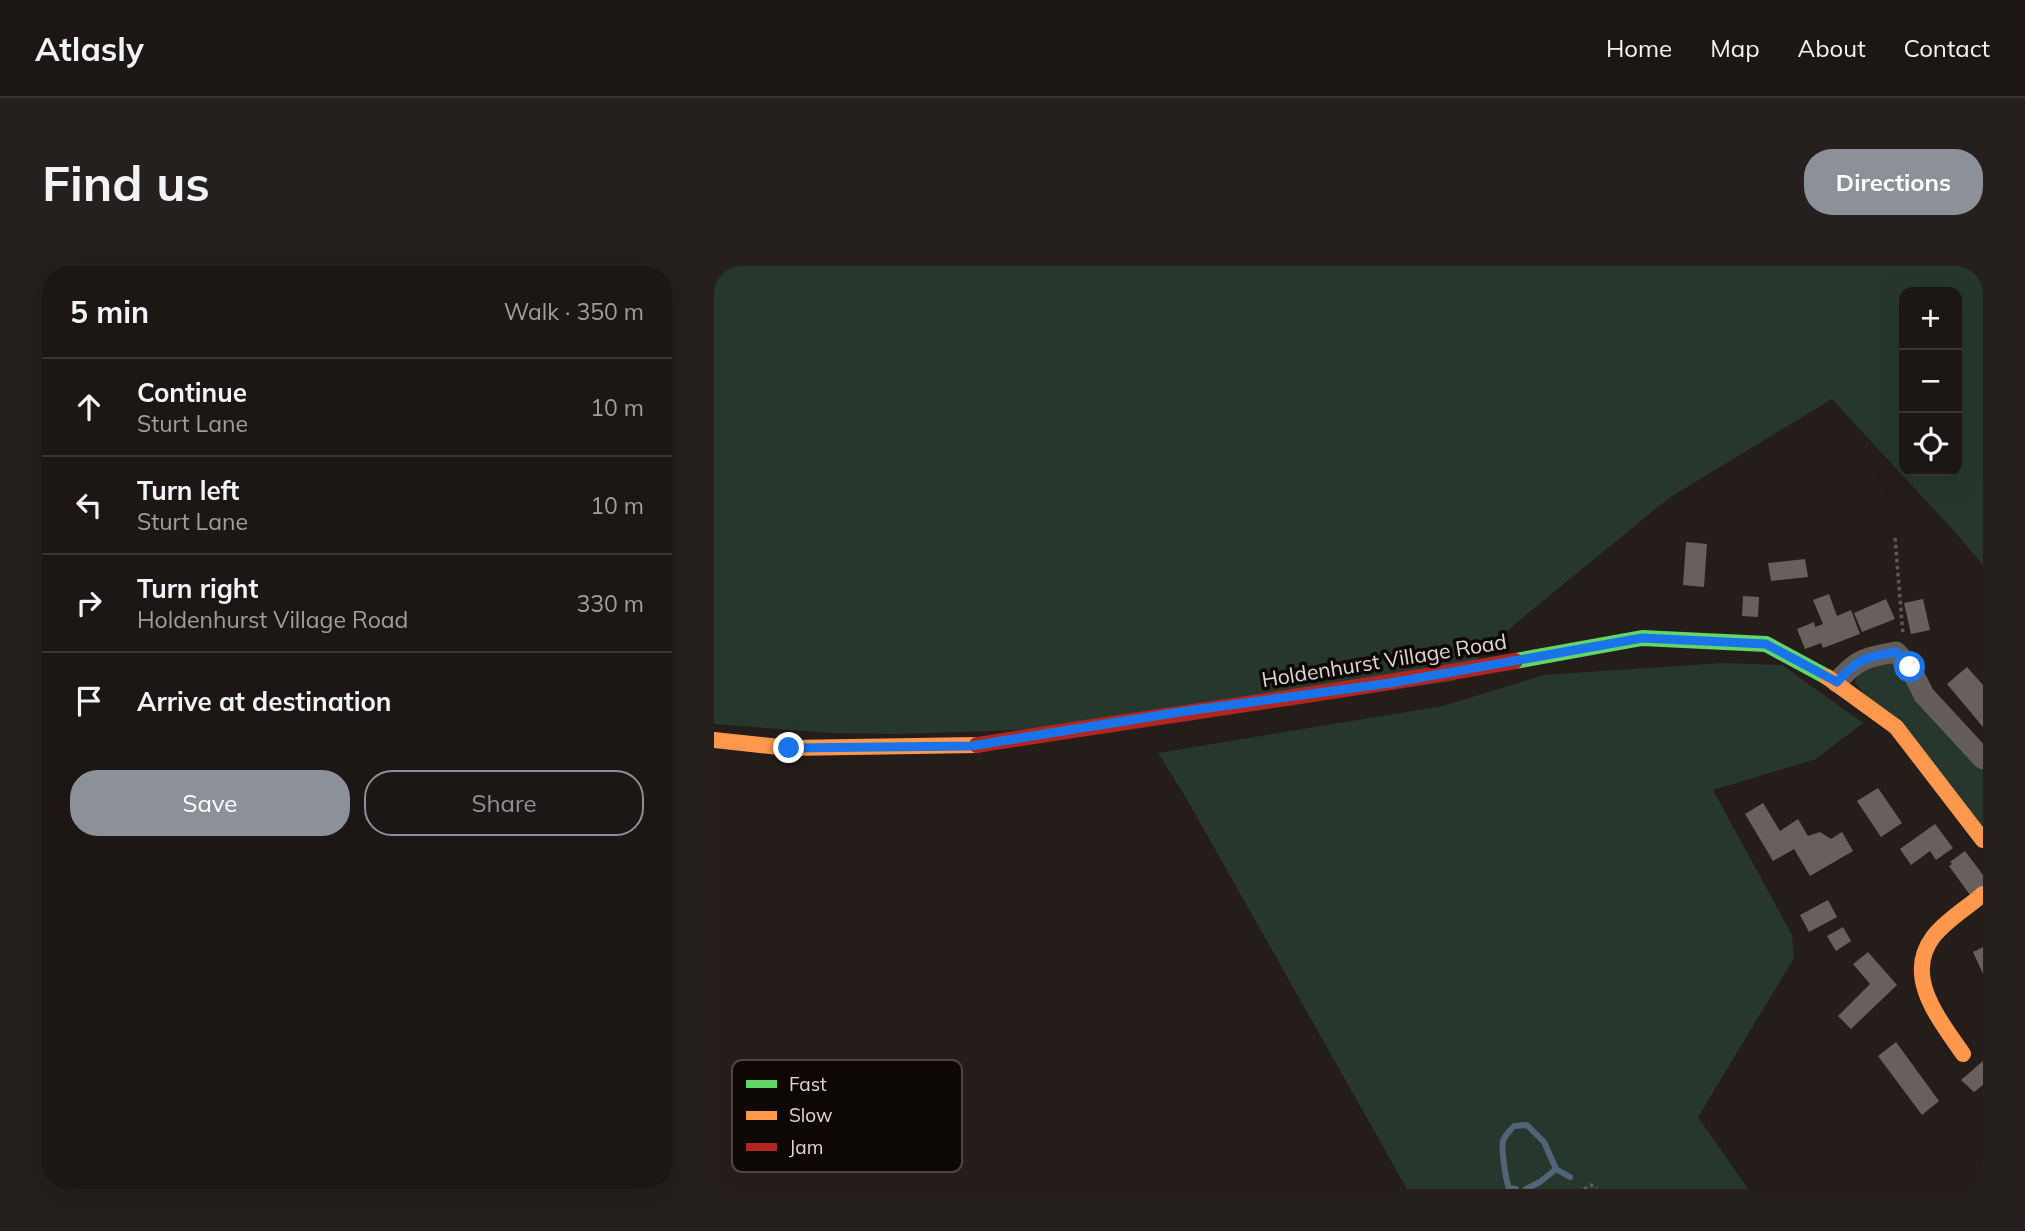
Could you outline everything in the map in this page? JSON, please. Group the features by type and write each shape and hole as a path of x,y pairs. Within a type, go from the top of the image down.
{"street":[{"name":"Holdenhurst Village Road","path":"714,740 789,748 971,746 1180,712 1390,683 1642,638 1766,644 1837,682 1896,727 1983,840"},
{"path":"1837,682 1857,662 1896,652 1910,667 1924,695 1983,759"},
{"path":"1964,1054 1926,996 1920,960 1932,937 1983,894"}],"path":[{"path":"1895,538 1904,639 1896,652"},
{"path":"1584,1189 1591,1185 1597,1189"}],"green space":[{"path":"714,266 1983,266 1983,565 1903,476 1962,476 1962,287 1899,287 1899,471 1832,399 1669,498 1516,623 1454,681 1142,726 899,734 831,733 714,724"},
{"path":"1891,662 1899,667 1983,768 1983,832 1855,683 1858,672"},
{"path":"1722,663 1782,665 1863,723 1816,759 1713,790 1792,935 1794,958 1698,1117 1748,1189 1407,1189 1185,796 1158,753 1443,706 1544,675"}],"building":[{"path":"1686,542 1707,544 1704,587 1683,585"},
{"path":"1805,559 1808,577 1771,581 1768,563"},
{"path":"1829,594 1837,616 1851,610 1860,634 1823,648 1821,643 1805,649 1797,629 1814,622 1815,627 1823,624 1813,600"},
{"path":"1743,596 1759,597 1758,617 1742,616"},
{"path":"1886,599 1895,619 1862,632 1854,613"},
{"path":"1923,599 1930,630 1911,634 1904,603"},
{"path":"1967,667 1983,685 1983,727 1947,684"},
{"path":"1878,788 1902,823 1881,837 1857,801"},
{"path":"1763,803 1780,831 1798,819 1808,836 1820,832 1831,839 1842,832 1853,851 1810,876 1794,849 1773,861 1745,814"},
{"path":"1935,824 1953,848 1936,860 1930,851 1911,865 1900,849"},
{"path":"1965,851 1983,875 1983,886 1970,895 1949,866 1952,864 1950,862"},
{"path":"1828,900 1837,917 1809,932 1800,915"},
{"path":"1843,927 1851,941 1836,951 1827,936"},
{"path":"1983,947 1983,974 1973,952"},
{"path":"1868,952 1897,985 1851,1029 1838,1016 1870,984 1853,964"},
{"path":"1896,1042 1939,1101 1922,1115 1878,1056"},
{"path":"1983,1061 1983,1085 1974,1092 1961,1080"}],"waterway":[{"path":"1516,1189 1509,1188 1503,1150 1504,1139 1514,1126 1527,1125 1544,1142 1556,1169 1570,1177"},
{"path":"1526,1189 1556,1169"}],"traffic: fast":[{"path":"1515,661 1642,638 1766,644 1827,677"}],"traffic: slow":[{"path":"1827,677 1896,727 1983,840"},
{"path":"714,740 789,748 977,745"},
{"path":"1963,1054 1935,1013 1923,983 1922,967 1925,952 1938,931 1983,894"}],"traffic: jam":[{"path":"977,745 1515,661"}],"route":[{"path":"789,748 971,746 1180,712 1390,683 1642,638 1766,644 1837,682 1857,662 1874,656 1896,652 1910,667"}]}
